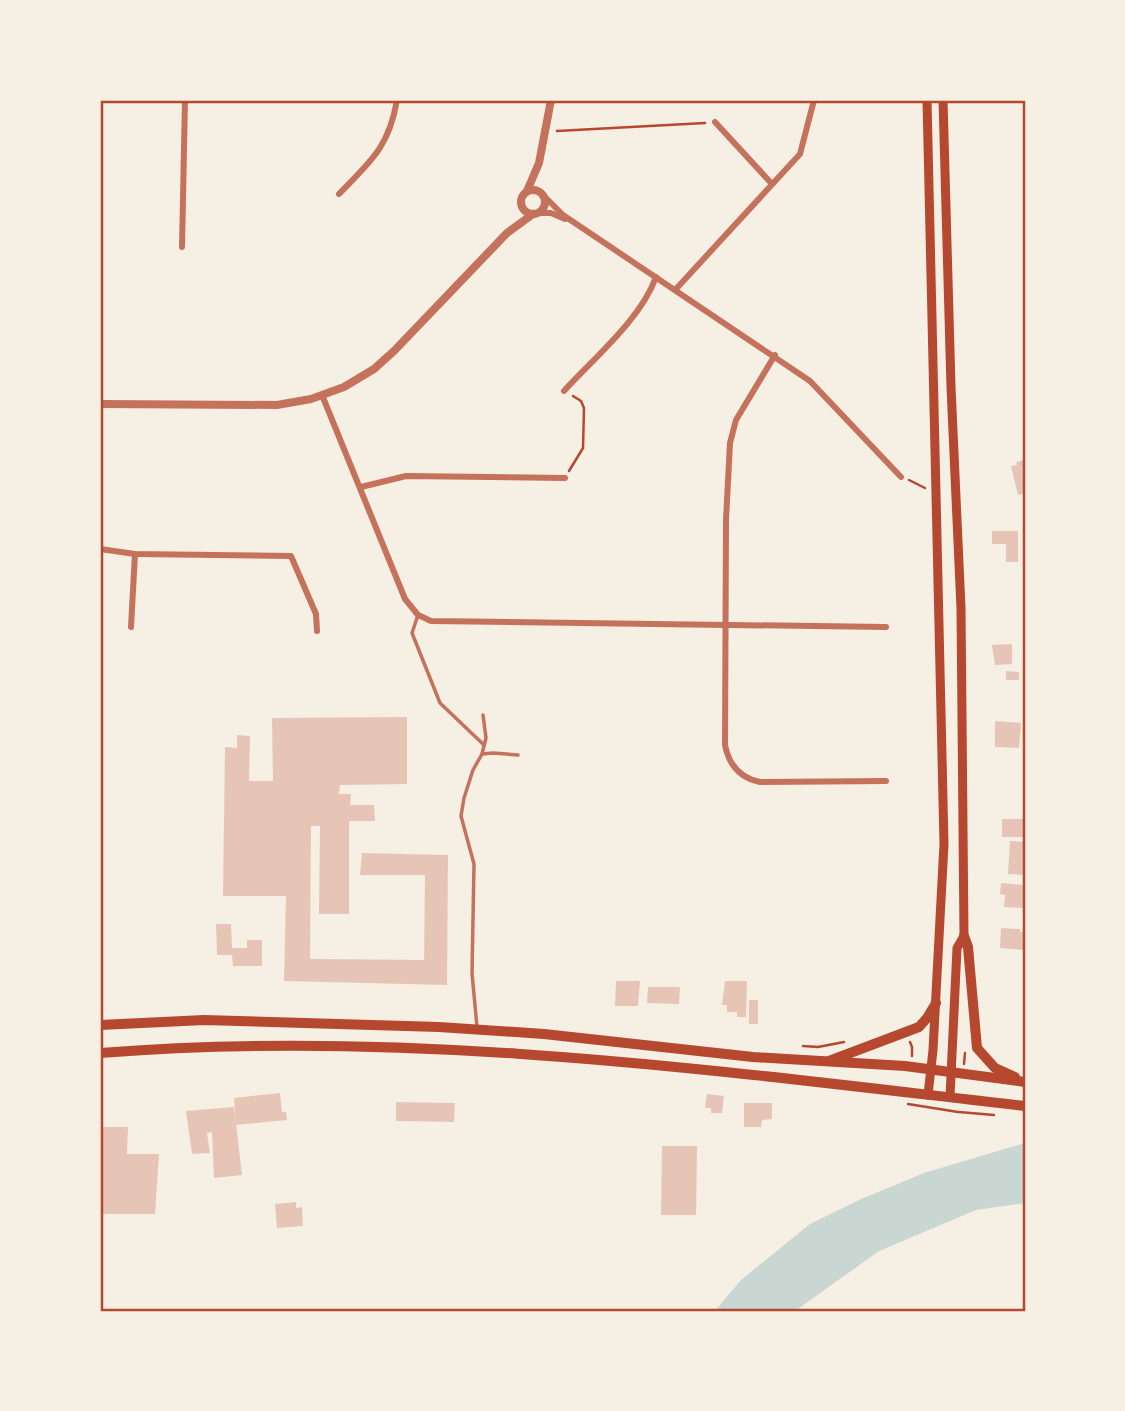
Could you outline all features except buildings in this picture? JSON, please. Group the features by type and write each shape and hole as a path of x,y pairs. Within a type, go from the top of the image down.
{"highway":[{"path":"964,936 968,947 977,1048 995,1068 1025,1082"},
{"path":"824,1063 919,1027 936,1003"},
{"path":"100,1025 204,1020 344,1022 544,1034 753,1057 931,1070 1025,1082"},
{"path":"100,1053 252,1045 343,1044 424,1048 720,1072 1025,1106"}],"main road":[{"path":"928,100 944,844 936,1003 928,1095"},
{"path":"943,100 951,387 961,608 964,936 957,948 950,1097"}],"street":[{"path":"183,247 185,100"},
{"path":"339,194 378,154 388,136 397,100"},
{"path":"100,404 277,405 344,387 373,369 454,290 507,233 522,208 522,197 536,175 551,100"},
{"path":"677,289 800,154 814,100"},
{"path":"715,122 772,184"},
{"path":"507,233 536,214 545,204 542,194 541,153"},
{"path":"527,191 542,194 576,224 656,278 677,289 810,381 901,477"},
{"path":"522,208 536,214 551,213 576,224"},
{"path":"564,391 630,320 651,291 656,278"},
{"path":"775,355 736,420 730,443 726,482 725,745 728,759 736,770 749,780 760,782 886,781"},
{"path":"322,395 405,599 418,615 431,621 886,626"},
{"path":"361,487 406,476 565,478"},
{"path":"100,549 135,554 291,556 316,614 317,631"},
{"path":"131,627 135,554"}],"lane":[{"path":"418,615 412,633 440,703 484,745"},
{"path":"477,1030 472,973 474,864 461,816 473,770 482,754 486,738 482,715"},
{"path":"482,754 493,752 518,755"}],"path":[{"path":"557,131 715,122"},
{"path":"564,391 581,401 584,408 583,448 565,478"}],"shaded area":[{"path":"1025,1143 1025,1203 976,1210 879,1251 795,1311 715,1311 741,1280 810,1224 924,1173"}]}
